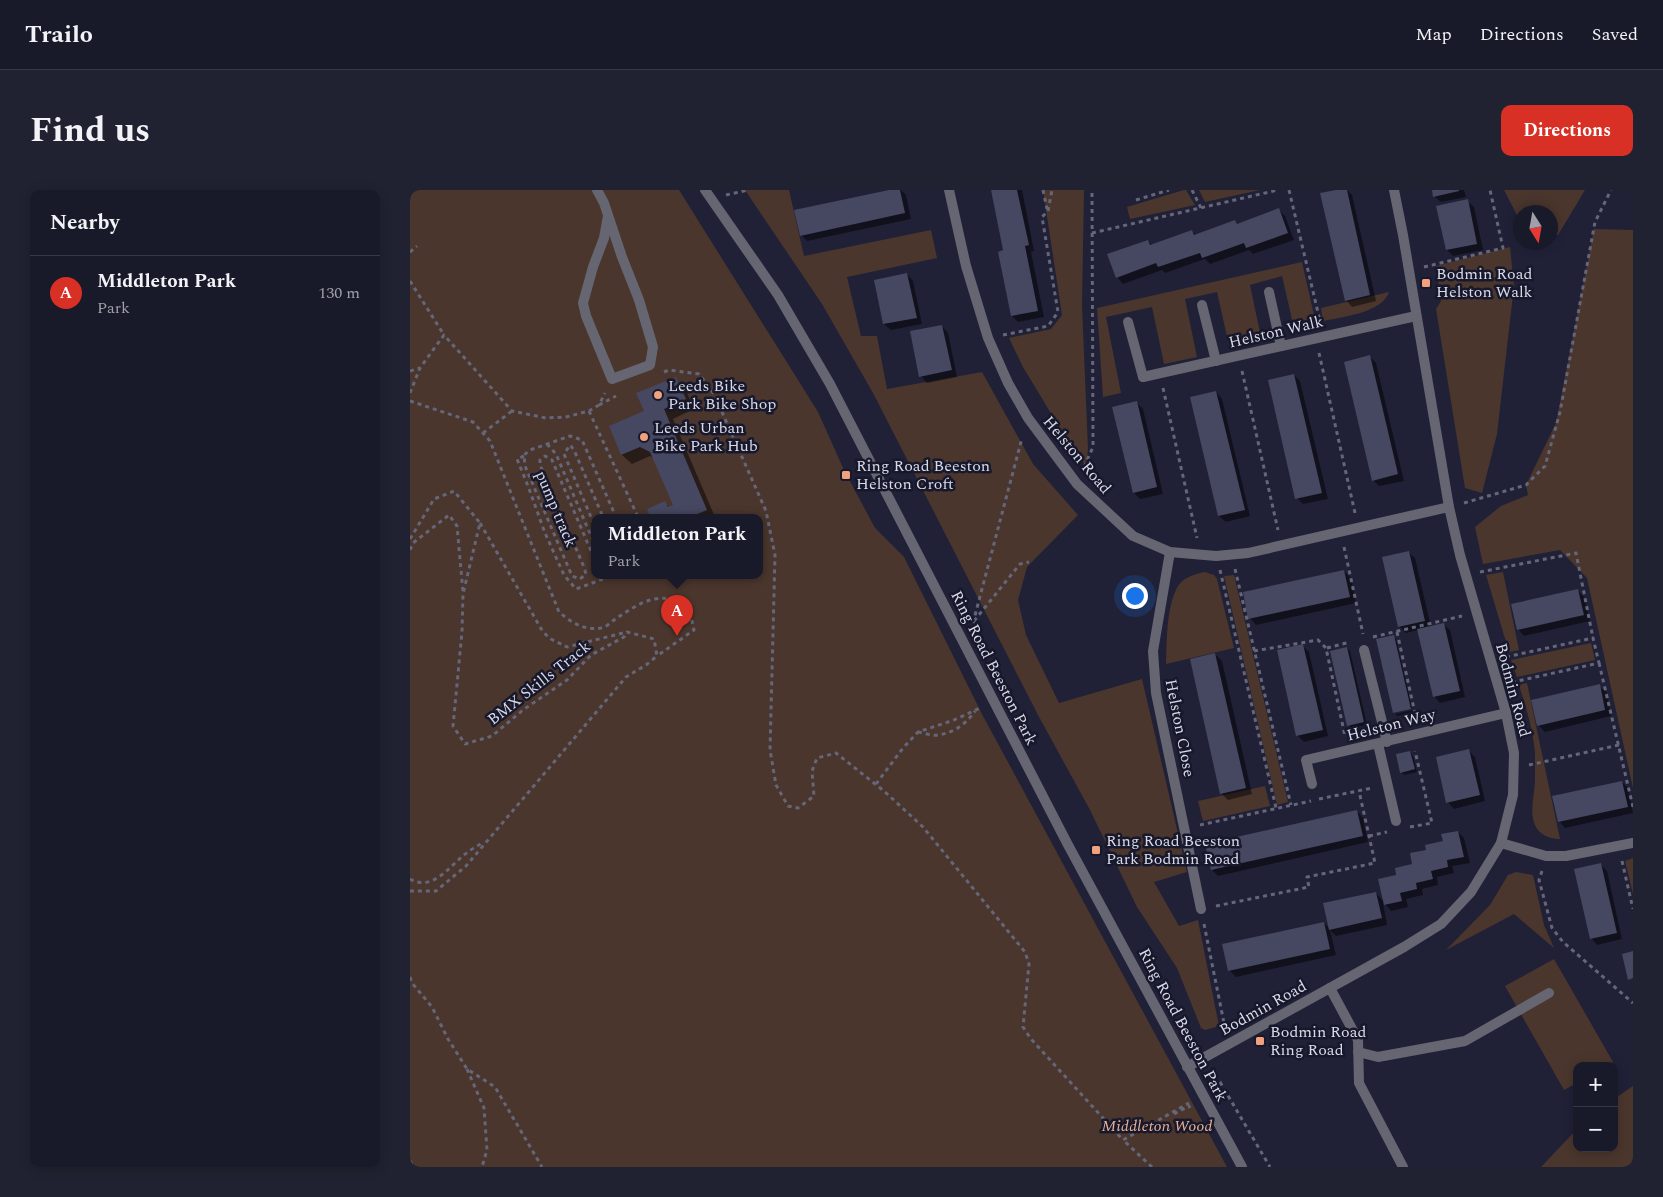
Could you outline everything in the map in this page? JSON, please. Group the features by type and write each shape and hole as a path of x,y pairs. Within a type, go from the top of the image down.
{"street":[{"path":"597,190 608,216 639,300 653,347 650,365 612,379 586,316 583,303 593,267 604,238 608,216"},
{"name":"Ring Road Beeston Park","path":"705,190 778,295 830,384 1067,843 1242,1167"},
{"name":"Helston Road","path":"949,190 966,266 988,338 1008,383 1028,418 1077,484 1133,536 1170,552 1216,556 1248,553 1282,546 1449,507"},
{"name":"Bodmin Road","path":"1188,1067 1404,947 1441,924 1471,892 1500,843 1513,795 1514,753 1506,712 1466,575 1449,507 1394,190"},
{"path":"1269,292 1281,346"},
{"path":"1202,305 1216,361"},
{"name":"Helston Walk","path":"1128,322 1143,377 1416,316"},
{"name":"Helston Close","path":"1170,552 1153,651 1156,693 1201,909"},
{"path":"1364,650 1383,743 1387,785 1396,821"},
{"name":"Helston Way","path":"1312,784 1306,760 1506,712"},
{"path":"1500,843 1546,856 1566,856 1633,843"},
{"path":"1330,988 1358,1040 1359,1083 1403,1167"},
{"path":"1358,1052 1378,1057 1465,1041 1549,993"}],"path":[{"path":"1043,190 1048,211"},
{"path":"988,338 1048,326 1058,312 1042,217 1048,211 1052,190"},
{"path":"1077,484 1093,448 1092,190"},
{"path":"1136,200 1169,190"},
{"path":"1192,190 1201,208"},
{"path":"1092,233 1278,190"},
{"path":"1289,190 1358,528"},
{"path":"1409,271 1503,248 1490,190"},
{"path":"1449,507 1526,485 1545,466 1560,412 1595,222 1611,190"},
{"path":"410,252 417,246"},
{"path":"410,281 444,335 512,411 546,418 566,417 589,411 616,396"},
{"path":"410,392 420,368 444,335"},
{"path":"1238,356 1282,546"},
{"path":"410,371 420,368"},
{"path":"660,374 669,370 699,374 714,394 766,511 775,555 770,750 776,785 788,806 798,808 814,796 812,771 817,758 836,753 876,784 924,827 1025,952 1029,964 1023,1027 1031,1039 1123,1140 1152,1167"},
{"path":"1159,373 1201,555"},
{"path":"599,405 612,379"},
{"path":"410,401 473,422 490,441 559,612 574,624 589,628 602,628 634,606 652,599 666,598 680,602 691,612 694,630 646,665 626,677 466,866 436,890 410,891"},
{"path":"483,433 512,411"},
{"path":"589,411 637,514"},
{"path":"966,647 1028,418"},
{"name":"pump track","path":"591,551 552,460 545,456 540,460 540,465 586,574 580,579 572,576 524,466 524,455 530,450 570,436 582,440 615,514"},
{"path":"547,444 556,454 591,537"},
{"name":"pump track","path":"591,517 564,454 570,445 574,450 602,514"},
{"path":"524,455 517,460 545,534 564,575 576,590 599,579"},
{"name":"BMX Skills Track","path":"410,539 434,499 454,491 480,523 543,632 551,639 567,647 627,632 654,639 657,656"},
{"name":"BMX Skills Track","path":"410,550 414,543 449,516 457,526 464,594 453,726 465,744 492,736 523,710 567,680 591,655 624,637 627,632"},
{"name":"BMX Skills Track","path":"464,594 480,523"},
{"path":"1340,532 1365,639 1477,612"},
{"path":"1466,575 1576,553 1599,663 1633,807"},
{"path":"1232,554 1291,805"},
{"path":"1216,556 1276,808"},
{"path":"972,623 1020,564 1029,562"},
{"path":"1397,632 1432,823 1406,828"},
{"path":"1491,660 1594,638"},
{"path":"1254,651 1318,640 1326,648 1348,751"},
{"path":"1326,648 1355,641"},
{"path":"1499,685 1599,663"},
{"path":"876,784 903,748 918,732 954,720 994,702"},
{"path":"918,732 938,736 952,731 967,722 975,710"},
{"path":"1514,769 1619,745"},
{"path":"1184,829 1387,785"},
{"path":"1228,1044 1201,909 1309,887 1307,877 1375,863 1359,791"},
{"path":"1369,836 1388,832"},
{"path":"410,878 414,881 428,882 449,870 463,855 487,840"},
{"path":"1618,846 1633,910"},
{"path":"1546,856 1540,880 1552,928 1562,942 1633,1003"},
{"path":"410,976 412,983 432,1007 448,1039 467,1069 484,1108 487,1150 482,1167"},
{"path":"467,1069 495,1087 542,1167"},
{"path":"1220,1082 1270,1167"},
{"path":"1123,1140 1203,1095"},
{"path":"1164,1117 1169,1117 1189,1106 1193,1114"},
{"path":"410,1161 413,1167"}],"green space":[{"name":"Middleton Wood","path":"410,190 679,190 818,412 844,470 875,528 904,557 983,716 1227,1167 410,1167"},
{"path":"745,190 789,190 804,256 931,230 937,258 847,277 861,336 877,336 887,389 982,372 1033,464 1078,515 1027,567 1018,600 1026,635 1059,703 1142,679 1187,872 1154,882 1179,926 1198,920 1219,1026 1205,1030 1201,1028 1177,968 1137,907 1090,810 1038,715 873,393 822,304"},
{"path":"1043,190 1084,190 1082,305 1088,449 1086,466 1070,445 1023,367 1009,338 1051,329 1062,315"},
{"path":"1186,190 1195,205 1130,219 1127,207"},
{"path":"1199,190 1260,190 1205,202"},
{"path":"1504,190 1585,190 1558,235 1558,205 1513,205 1513,207"},
{"path":"1594,229 1633,230 1633,788 1587,578 1560,550 1483,564 1475,527 1501,506 1528,495 1526,485 1556,423"},
{"path":"1510,247 1514,286 1497,434 1482,493 1465,488 1436,309 1441,301 1436,266"},
{"path":"1302,262 1316,324 1294,328 1282,276 1250,285 1262,342 1230,350 1217,292 1185,299 1197,357 1164,364 1152,307 1106,317 1121,393 1103,397 1097,308"},
{"path":"1389,292 1385,299 1370,309 1350,316 1323,321 1321,308"},
{"path":"1205,572 1214,575 1217,579 1234,648 1166,664 1168,624 1174,594 1183,580"},
{"path":"1503,572 1519,650 1509,652 1486,575"},
{"path":"1234,575 1288,802 1277,805 1224,576"},
{"path":"1591,643 1595,660 1517,677 1511,660"},
{"path":"1527,683 1560,839 1542,834 1533,820 1535,753 1527,710 1519,685"},
{"path":"1265,786 1270,806 1203,821 1198,801"},
{"path":"1633,858 1633,894 1625,861"},
{"path":"1516,872 1533,875 1544,925 1554,948 1514,914 1446,950 1490,905 1508,875"},
{"path":"1554,959 1613,1062 1573,1062 1573,1085 1564,1090 1505,986"},
{"path":"1633,1086 1633,1167 1541,1167 1573,1133 1573,1152 1618,1152 1618,1096"}],"building":[{"path":"889,190 900,190 905,213 800,236 794,210"},
{"path":"991,190 1017,190 1029,245 1025,246 1038,311 1011,316 998,252 1003,250"},
{"path":"1347,190 1370,295 1345,301 1320,193"},
{"path":"1432,190 1459,190 1459,191 1433,197"},
{"path":"1468,199 1477,244 1446,250 1436,206"},
{"path":"1279,208 1288,233 1246,248 1244,243 1202,258 1200,253 1158,267 1156,263 1116,278 1107,254 1148,240 1150,245 1192,230 1194,235 1235,220 1237,224"},
{"path":"907,273 917,318 883,324 874,280"},
{"path":"942,325 952,370 919,377 910,331"},
{"path":"1370,355 1398,474 1372,481 1344,362"},
{"path":"1294,374 1322,493 1295,499 1268,380"},
{"name":"Leeds Urban Bike Park Hub","path":"676,377 686,399 664,409 707,510 697,514 649,514 647,509 665,501 668,507 673,505 650,452 640,447 621,455 609,426 644,411 636,393"},
{"path":"1216,391 1245,510 1218,516 1190,397"},
{"path":"1137,401 1157,487 1133,493 1112,407"},
{"path":"1409,551 1425,621 1398,627 1382,557"},
{"path":"1344,570 1350,597 1248,619 1243,592"},
{"path":"1578,589 1584,615 1517,630 1511,604"},
{"path":"1444,623 1460,691 1433,697 1417,629"},
{"path":"1394,635 1411,709 1393,713 1376,639"},
{"path":"1303,644 1323,730 1296,736 1277,650"},
{"path":"1347,647 1364,722 1347,726 1330,651"},
{"path":"1215,653 1246,788 1220,794 1190,659"},
{"path":"1600,684 1605,710 1537,726 1531,700"},
{"path":"1469,749 1480,795 1446,803 1436,757"},
{"path":"1410,751 1415,769 1400,773 1396,754"},
{"path":"1622,781 1628,807 1558,822 1552,796"},
{"path":"1357,810 1363,836 1211,870 1205,844"},
{"path":"1458,831 1464,857 1447,860 1448,867 1431,871 1433,879 1416,883 1417,889 1400,893 1402,901 1384,905 1378,879 1396,875 1395,868 1412,864 1410,853 1426,850 1425,845 1443,841 1441,834"},
{"path":"1601,863 1617,933 1590,939 1574,869"},
{"path":"1376,892 1382,918 1329,930 1323,903"},
{"path":"1324,922 1330,949 1228,971 1222,944"},
{"path":"1633,951 1633,978 1628,980 1622,954"}],"place":[{"name":"Bodmin Road Helston Walk","path":"1426,283"},
{"name":"Leeds Bike Park Bike Shop","path":"658,395"},
{"name":"Leeds Urban Bike Park Hub","path":"644,437"},
{"name":"Ring Road Beeston Helston Croft","path":"846,475"},
{"name":"Middleton Park","path":"677,636"},
{"name":"Ring Road Beeston Park Bodmin Road","path":"1096,850"},
{"name":"Bodmin Road Ring Road","path":"1260,1041"}]}
